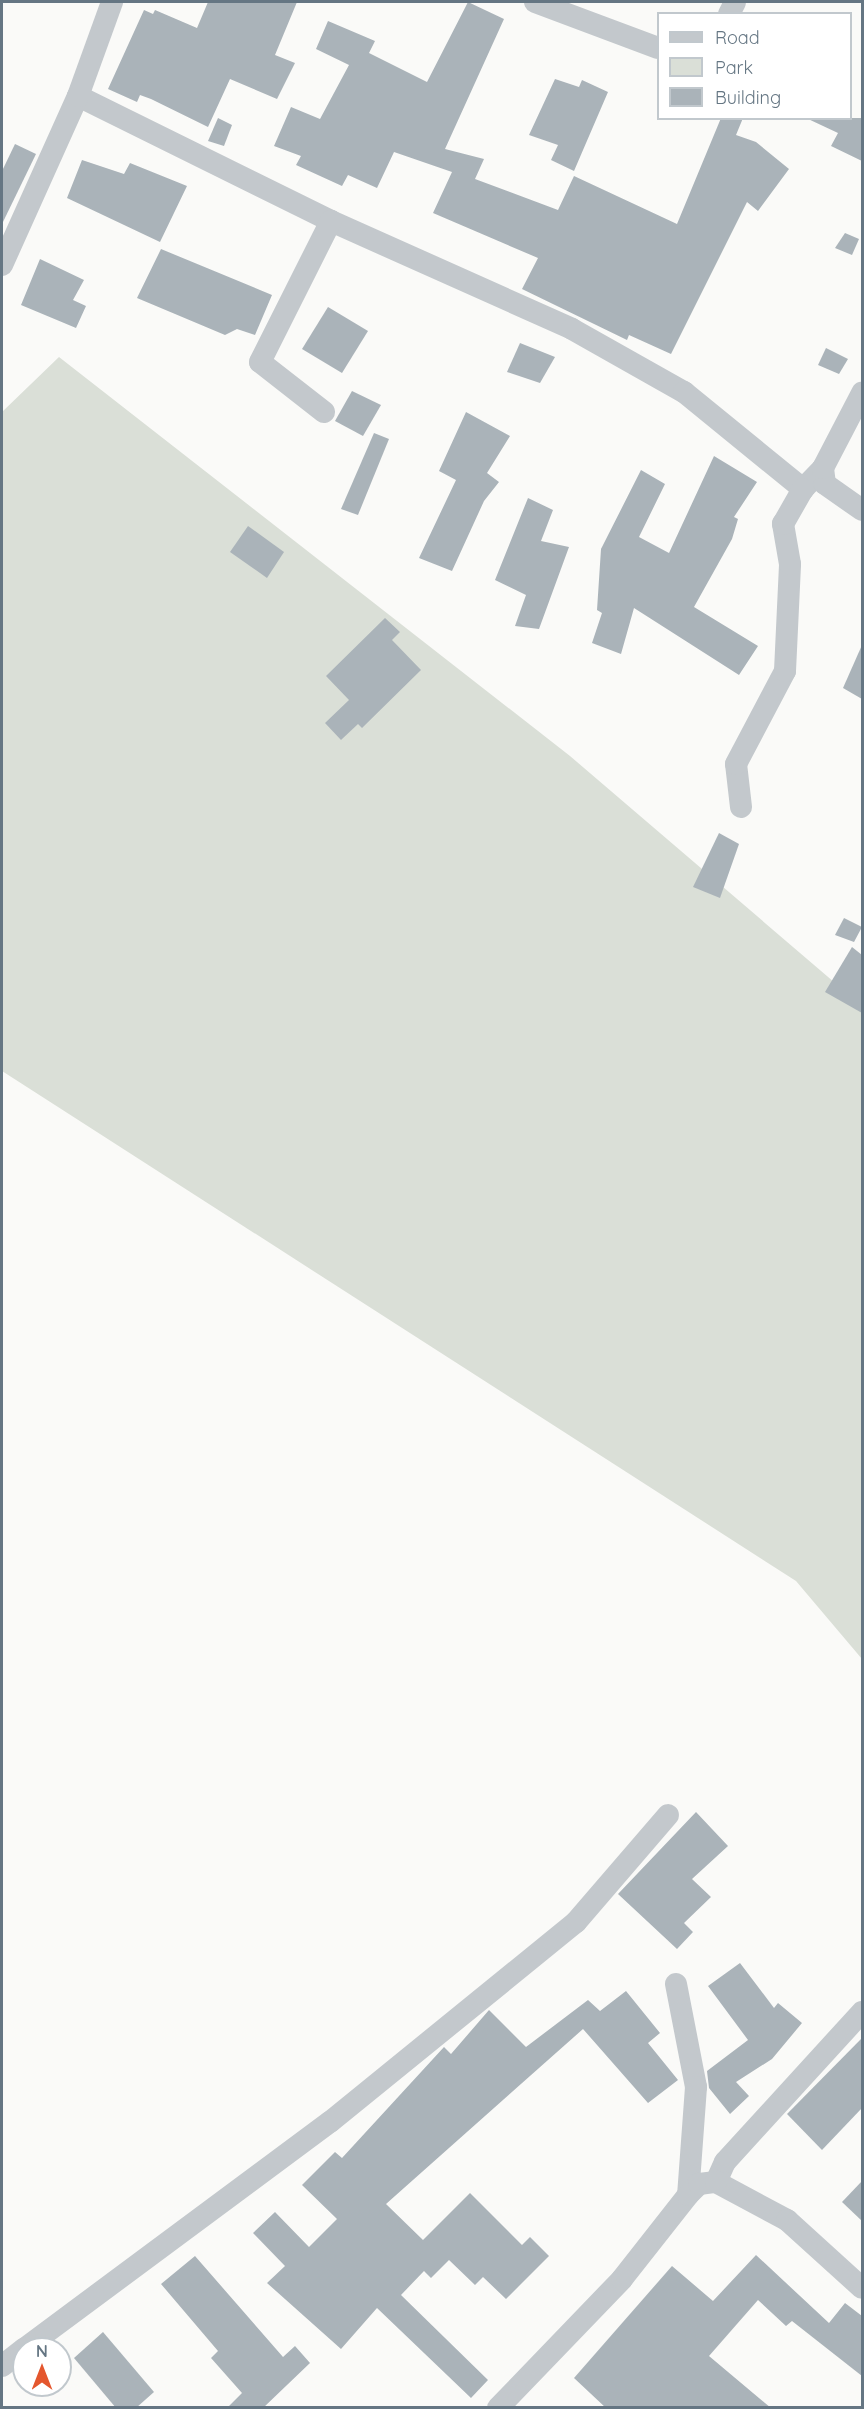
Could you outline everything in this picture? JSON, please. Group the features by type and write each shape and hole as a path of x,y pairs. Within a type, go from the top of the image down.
{"street":[{"path":"2,265 78,96 112,2"},
{"path":"535,2 657,48"},
{"path":"78,96 331,221 572,329 684,392 803,489"},
{"path":"324,412 260,362 331,221"},
{"path":"741,807 736,764 786,671 790,564 783,524 803,489 823,468 862,393"},
{"path":"823,468 825,484 862,510"},
{"path":"40,2337 330,2122 576,1922 668,1815"},
{"path":"676,1984 696,2087 688,2195"},
{"path":"716,2181 725,2162 862,2012"},
{"path":"498,2408 622,2278 699,2184 716,2181 787,2220 862,2288"}],"green space":[{"path":"59,357 570,756 862,1006 862,1659 796,1581 2,1071 2,412"}],"building":[{"path":"208,2 297,2 275,55 295,63 277,99 230,79 208,127 151,99 140,95 137,102 108,89 144,10 153,14 155,10 197,28"},
{"path":"468,2 504,19 445,149 484,159 475,179 558,210 574,176 677,224 720,120 742,120 736,135 756,142 789,169 758,211 747,202 671,354 629,335 627,340 522,289 538,258 433,213 452,172 394,152 377,188 348,175 342,186 296,165 301,156 274,146 291,107 320,119 349,65 316,49 328,21 375,41 369,53 427,82"},
{"path":"555,79 579,87 582,80 608,92 574,171 551,160 558,145 529,135"},
{"path":"218,118 232,125 224,146 208,141"},
{"path":"862,118 862,161 831,146 838,133 810,120"},
{"path":"15,144 36,154 2,224 2,171"},
{"path":"82,160 124,174 130,163 187,186 160,242 67,198"},
{"path":"845,233 859,239 852,255 835,248"},
{"path":"161,249 272,295 255,335 237,329 225,335 137,298"},
{"path":"40,259 84,280 73,300 86,306 76,328 21,305"},
{"path":"328,307 368,331 342,373 302,349"},
{"path":"520,343 555,357 540,383 507,372"},
{"path":"826,348 848,359 839,374 818,365"},
{"path":"352,391 381,405 363,436 335,421"},
{"path":"466,412 510,436 487,473 499,482 484,501 452,571 419,558 456,480 439,471"},
{"path":"374,433 389,439 358,515 341,509"},
{"path":"714,456 757,482 734,517 738,519 732,539 694,607 758,646 739,675 634,608 621,654 592,643 602,613 597,610 601,549 641,470 665,484 639,537 669,553"},
{"path":"528,498 553,510 541,541 569,547 539,629 515,626 526,595 495,580"},
{"path":"248,526 284,552 267,578 230,552"},
{"path":"385,618 400,632 392,640 421,670 362,728 358,724 341,740 325,723 349,700 326,676"},
{"path":"862,645 862,699 843,688"},
{"path":"719,833 739,844 720,898 693,887"},
{"path":"844,918 862,927 854,942 835,935"},
{"path":"852,947 862,955 862,1013 825,992"},
{"path":"696,1812 728,1846 692,1879 711,1897 684,1923 693,1932 677,1949 618,1894"},
{"path":"740,1963 774,2008 778,2003 802,2023 772,2059 736,2082 749,2096 730,2114 709,2088 707,2071 748,2040 708,1986"},
{"path":"626,1991 660,2033 648,2043 678,2080 648,2103 583,2029 386,2204 423,2240 470,2193 522,2245 530,2237 549,2256 506,2299 483,2277 475,2285 449,2260 431,2278 424,2271 401,2295 488,2380 471,2398 377,2308 341,2349 267,2283 285,2266 253,2233 275,2212 309,2247 337,2219 302,2185 335,2152 342,2158 444,2047 451,2054 489,2010 526,2047 588,2000 600,2011"},
{"path":"862,2038 862,2108 822,2150 787,2114"},
{"path":"862,2181 862,2221 842,2202"},
{"path":"756,2255 829,2323 845,2303 862,2316 862,2376 792,2321 786,2326 758,2300 709,2356 771,2408 606,2408 574,2378 672,2266 713,2301"},
{"path":"195,2256 283,2357 295,2346 310,2363 263,2408 227,2408 242,2393 211,2358 218,2351 161,2284"},
{"path":"103,2332 154,2392 136,2408 116,2408 74,2358"}]}
